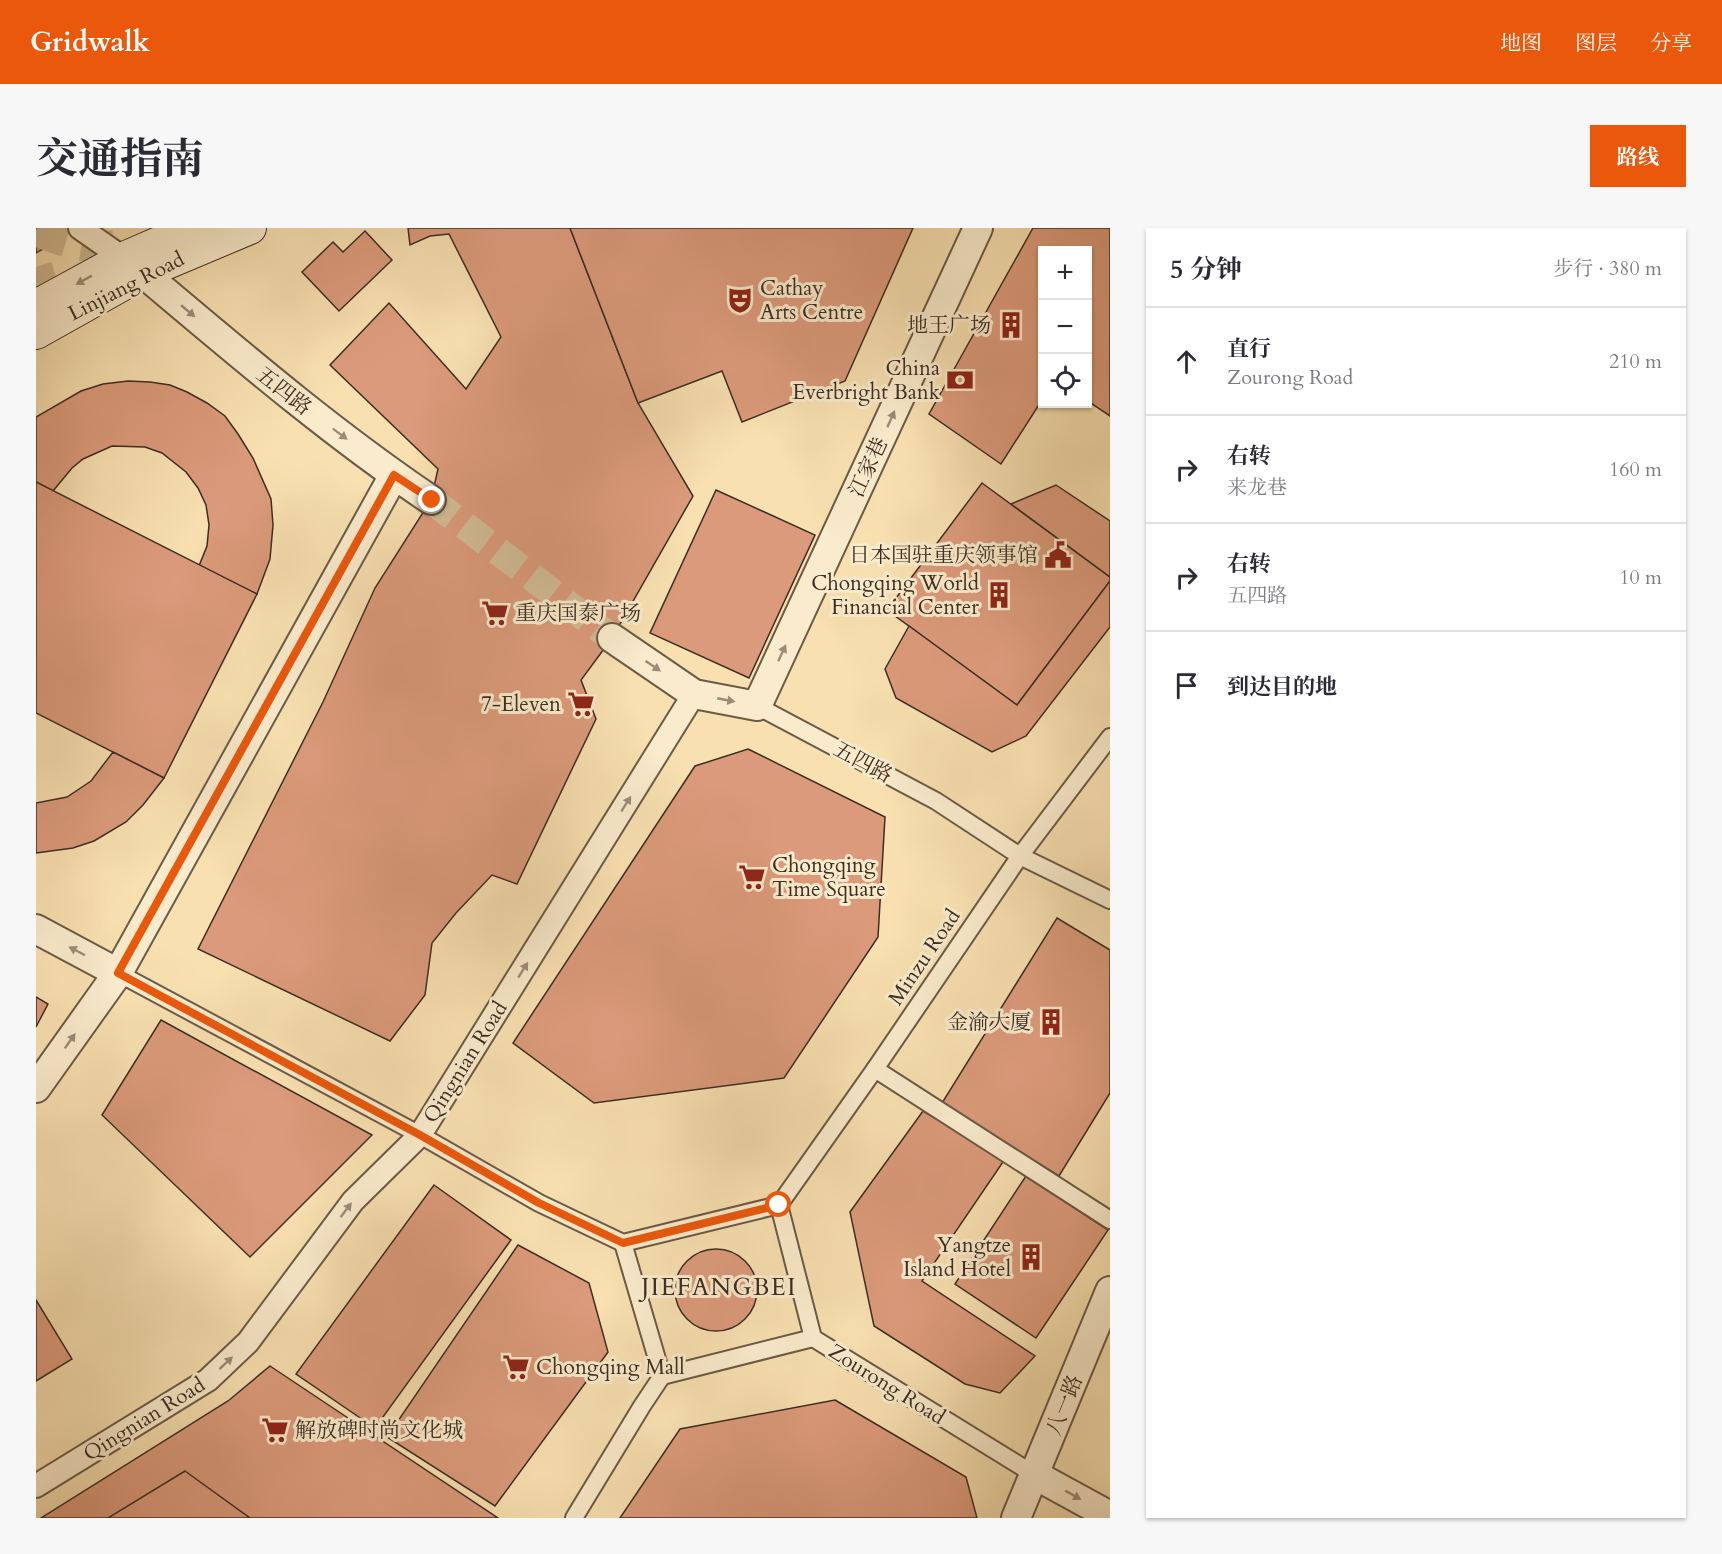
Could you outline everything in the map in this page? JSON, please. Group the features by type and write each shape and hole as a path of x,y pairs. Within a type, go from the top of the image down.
{"main road":[{"name":"Linjiang Road","path":"36,333 194,228"},
{"name":"Linjiang Road","path":"36,306 134,266 250,228"}],"street":[{"path":"80,228 134,266"},
{"name":"江家巷","path":"757,706 978,228"},
{"name":"五四路","path":"134,266 270,380 394,475 432,500"},
{"path":"36,1088 118,973 394,475"},
{"name":"五四路","path":"612,638 694,694 757,706 936,801 1020,856 1110,900"},
{"name":"Qingnian Road","path":"36,1486 208,1380 248,1342 353,1201 420,1135 694,694"},
{"name":"Minzu Road","path":"779,1205 1020,856 1110,737"},
{"path":"36,929 420,1135 539,1203 623,1243 779,1205"},
{"path":"875,1069 1110,1220"},
{"name":"Zourong Road","path":"779,1205 813,1338 1035,1474 1110,1516"},
{"path":"623,1243 662,1376"},
{"name":"八一路","path":"1016,1518 1110,1291"},
{"path":"574,1518 662,1376 813,1338"}],"building":[{"path":"36,228 45,228 54,243 36,253"},
{"name":"重庆国泰广场","path":"408,228 570,228 638,403 693,496 612,638 581,680 596,719 517,884 492,875 456,913 432,943 425,995 390,1041 198,949 323,702 375,588 431,500 438,469 330,365 389,303 466,389 501,337 449,234 430,236 410,245"},
{"name":"Cathay Arts Centre","path":"570,228 913,228 845,381 742,422 722,371 638,403"},
{"name":"地王广场","path":"1033,228 1110,228 1110,416 1092,404 1092,246 1038,246 1038,406 1001,464 929,414"},
{"path":"365,231 392,260 339,311 302,272 333,242 343,252"},
{"path":"128,381 170,385 207,403 225,416 253,458 271,499 273,525 270,559 257,594 199,566 207,546 209,525 206,505 198,488 186,472 162,453 145,447 112,446 83,459 72,468 53,491 36,482 36,417 81,391 103,384"},
{"path":"36,482 257,594 164,778 36,713"},
{"name":"Chongqing World Financial Center","path":"982,483 1110,577 1110,581 1017,705 887,610"},
{"path":"1056,485 1110,521 1110,577 1011,504"},
{"path":"716,490 815,535 749,678 650,633"},
{"path":"1110,581 1110,627 1026,736 992,752 896,698 885,669 909,626 1017,705"},
{"name":"Chongqing Time Square","path":"748,749 885,817 878,937 784,1078 594,1103 513,1043 695,766"},
{"path":"113,752 164,778 126,822 94,841 73,848 36,853 36,803 67,797 91,781"},
{"name":"金渝大厦","path":"1057,918 1110,950 1110,1093 1059,1176 942,1103"},
{"path":"36,997 48,1004 36,1027"},
{"path":"161,1020 372,1135 250,1257 102,1115"},
{"path":"923,1111 1005,1159 922,1281 1035,1356 1000,1393 965,1384 874,1326 850,1212"},
{"name":"Yangtze Island Hotel","path":"1026,1176 1108,1230 1036,1338 955,1284"},
{"path":"434,1185 511,1240 375,1428 296,1374"},
{"name":"Chongqing Mall","path":"518,1245 589,1283 608,1352 495,1506 387,1437"},
{"path":"716,1249 732,1252 745,1261 754,1274 757,1290 754,1306 745,1319 732,1328 716,1331 700,1328 687,1319 678,1306 675,1290 678,1274 687,1261 700,1252"},
{"path":"36,1300 72,1359 36,1381"},
{"name":"解放碑时尚文化城","path":"270,1366 498,1518 41,1518 228,1401"},
{"path":"835,1400 966,1477 977,1518 620,1518 680,1429"},
{"path":"185,1471 250,1518 108,1518"}],"tunnel":[{"path":"36,230 81,245 128,245"},
{"path":"36,267 45,294 43,318"},
{"path":"431,500 612,638"}],"place":[{"name":"Cathay Arts Centre","path":"740,300"},
{"name":"地王广场","path":"1011,325"},
{"name":"China Everbright Bank","path":"960,380"},
{"name":"日本国驻重庆领事馆","path":"1058,555"},
{"name":"Chongqing World Financial Center","path":"999,595"},
{"name":"重庆国泰广场","path":"495,613"},
{"name":"7-Eleven","path":"581,704"},
{"name":"Chongqing Time Square","path":"752,877"},
{"name":"金渝大厦","path":"1051,1022"},
{"name":"Yangtze Island Hotel","path":"1031,1257"},
{"name":"Chongqing Mall","path":"516,1367"},
{"name":"解放碑时尚文化城","path":"275,1430"}],"district":[{"name":"JIEFANGBEI","path":"719,1287"}],"route":[{"path":"432,500 394,475 118,973 420,1135 539,1203 623,1243 779,1205"}]}
